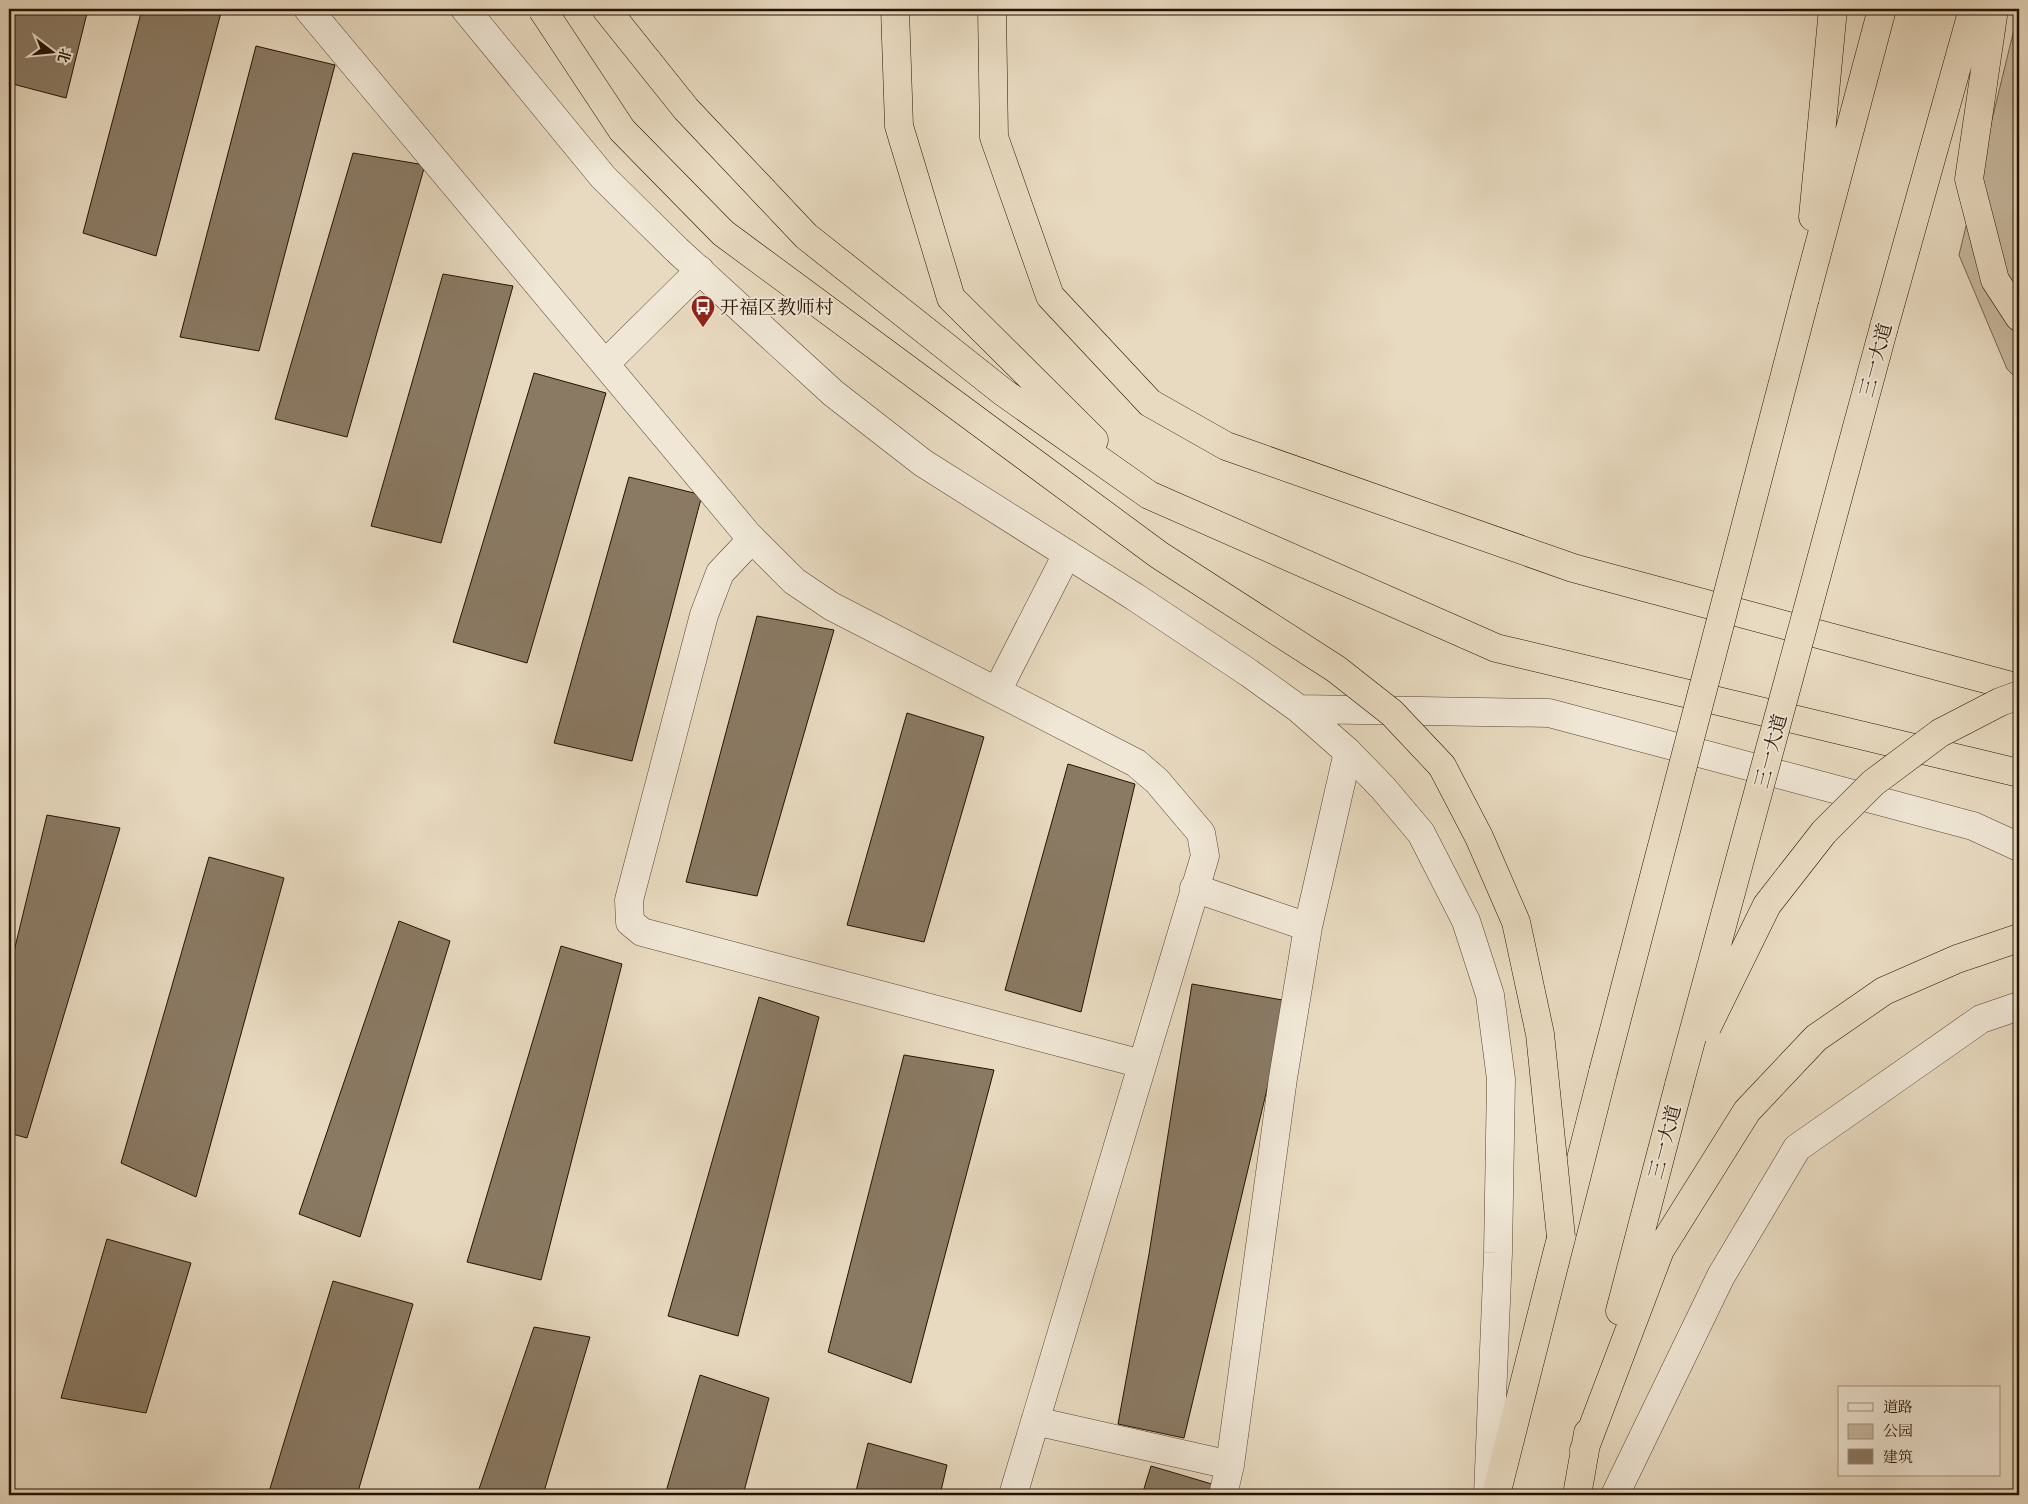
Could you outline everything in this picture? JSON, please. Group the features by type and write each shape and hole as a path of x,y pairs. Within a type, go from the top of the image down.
{"highway":[{"path":"542,9 622,130 723,234 1159,555 1336,669 1392,713 1442,766 1479,837 1516,922 1540,1034 1562,1237"},
{"path":"606,9 686,109 806,236 1003,392 1150,494 1496,648 2019,773"},
{"path":"895,9 899,126 951,298 1150,494"},
{"path":"992,9 994,136 1050,296 1150,403 1226,446 1572,568 2019,688"},
{"path":"1805,298 1833,9"},
{"path":"1496,1495 1805,298 1882,9"},
{"name":"三一大道","path":"1577,1495 1584,1450 1679,1085 1884,327 1973,9"},
{"path":"1994,9 1969,178 1994,280 2019,317"},
{"path":"1679,1085 1767,905 1824,832 1873,783 1940,733 2000,702 2019,695"},
{"path":"1584,1450 1660,1250 1747,1111 1816,1038 1884,991 1957,958 2019,938"}],"street":[{"path":"308,9 752,539 794,581 831,606 1136,763 1157,781 1202,833 1205,856 1013,1495"},
{"path":"465,9 603,176 833,394 915,458 1067,554 1249,673 1299,709 1348,752 1383,788 1421,833 1466,921 1490,995 1501,1079 1498,1254 1488,1495"},
{"path":"605,364 700,270"},
{"path":"752,539 720,573 704,615 629,900 630,922 642,932 1142,1064"},
{"path":"997,691 1067,554"},
{"path":"1299,709 1549,713 1973,826 2019,847"},
{"path":"1223,1495 1230,1465 1284,1078 1308,927 1348,752"},
{"path":"1194,888 1308,927"},
{"path":"1615,1495 1721,1276 1797,1148 1981,1020 2019,1006"},
{"path":"1035,1421 1230,1465"}],"green space":[{"path":"2019,9 2019,381 2007,369 1959,255"}],"building":[{"path":"9,9 88,9 66,98 9,83"},
{"path":"142,9 222,9 156,256 83,233"},
{"path":"256,46 335,65 259,351 180,337"},
{"path":"353,153 425,165 347,437 275,419"},
{"path":"443,274 513,286 441,543 371,526"},
{"path":"534,373 606,393 527,663 453,642"},
{"path":"629,477 702,495 632,761 554,743"},
{"path":"757,616 834,630 757,896 686,882"},
{"path":"907,713 984,737 924,942 847,925"},
{"path":"1068,764 1135,784 1081,1012 1005,990"},
{"path":"47,815 120,828 27,1138 9,1133 9,972"},
{"path":"209,857 284,878 196,1197 121,1163"},
{"path":"399,921 450,941 360,1237 299,1214"},
{"path":"561,946 622,964 541,1280 467,1262"},
{"path":"1192,984 1288,1001 1184,1438 1118,1424 1149,1254"},
{"path":"759,997 819,1017 738,1336 668,1316"},
{"path":"904,1055 994,1070 911,1383 828,1352"},
{"path":"107,1239 191,1263 146,1413 61,1398"},
{"path":"333,1281 413,1304 357,1495 268,1495"},
{"path":"534,1327 590,1337 543,1495 477,1495"},
{"path":"700,1375 769,1398 743,1495 665,1495"},
{"path":"868,1443 947,1465 940,1495 855,1495"},
{"path":"1151,1466 1222,1487 1219,1495 1142,1495"}],"place":[{"name":"开福区教师村","path":"703,328"}]}
